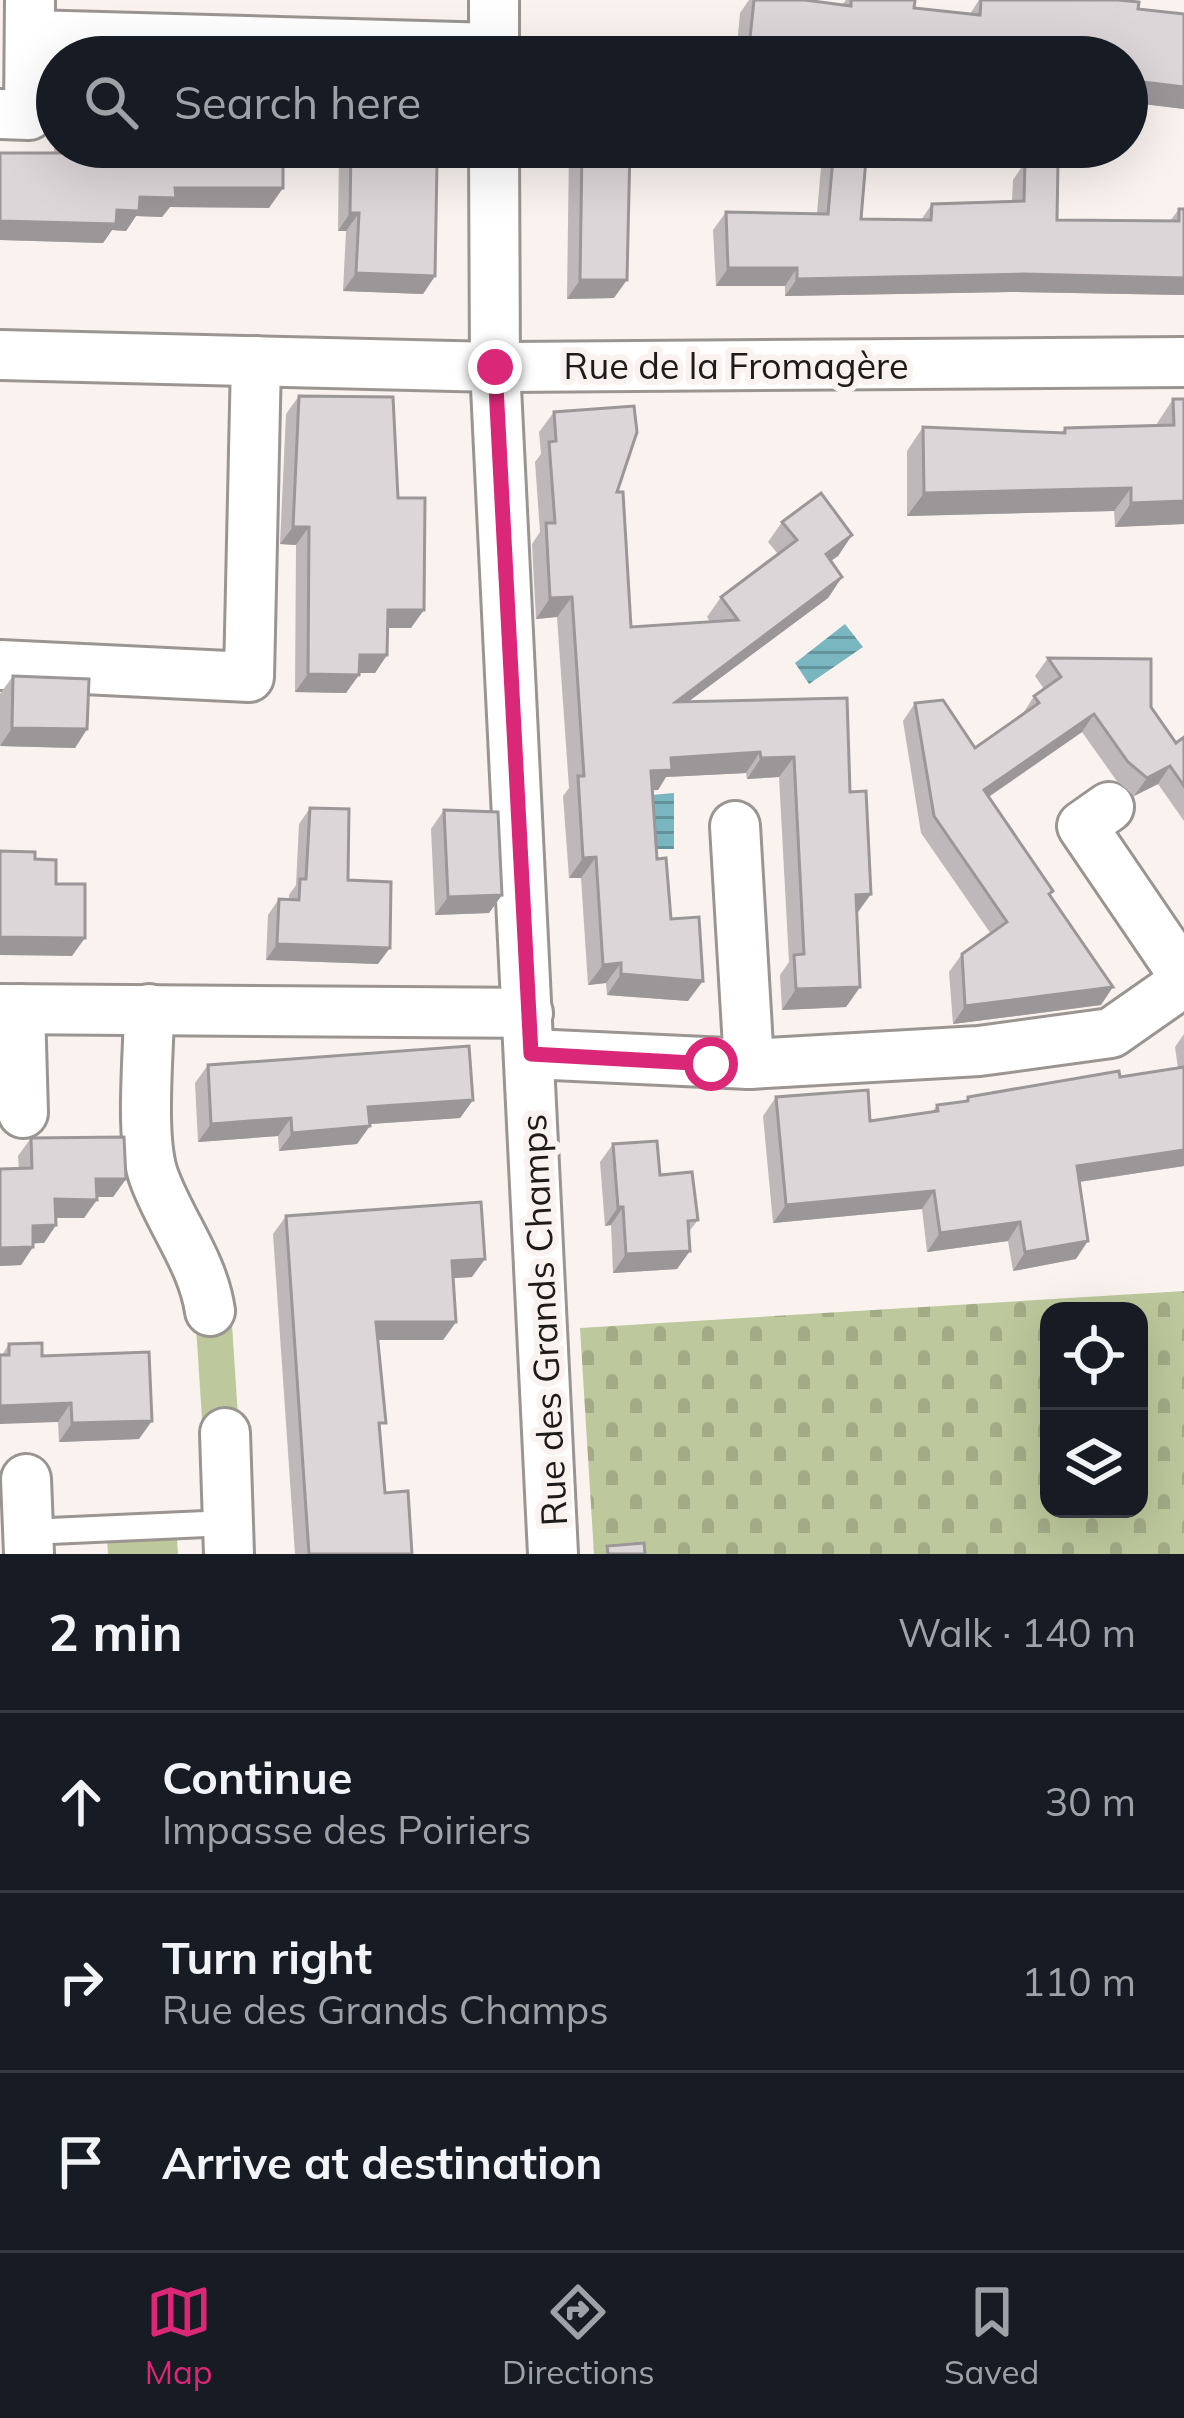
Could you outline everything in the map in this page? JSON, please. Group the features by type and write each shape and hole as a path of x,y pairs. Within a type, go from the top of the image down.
{"street":[{"path":"494,0 494,36"},
{"path":"0,114 29,115 30,18 269,36"},
{"name":"Rue des Grands Champs","path":"494,168 495,367 553,1554"},
{"name":"Rue de la Fromagère","path":"0,356 495,367 1184,362"},
{"path":"0,665 249,677 256,362"},
{"path":"23,1113 10,1009 149,1009 530,1034 749,1064 979,1051 1111,1034 1184,979 1082,826 1109,807"},
{"path":"735,826 749,1064"},
{"path":"149,1009 148,1144 153,1176 207,1286 210,1310"},
{"path":"224,1433 229,1538"},
{"path":"26,1479 28,1543"}],"lane":[{"path":"28,1543 229,1538"}],"green space":[{"path":"1184,1291 1184,1554 594,1554 580,1328"},
{"path":"231,1309 239,1432 203,1434 195,1311"},
{"path":"107,1539 177,1539 178,1554 108,1554"}],"water":[{"path":"845,624 863,647 809,684 795,663"},
{"path":"674,793 674,849 656,849 651,795"}],"building":[{"path":"754,0 851,6 851,0 915,0 914,8 980,15 981,0 1139,2 1138,9 1184,14 1184,87 1148,83 1148,36 750,36"},
{"path":"0,153 36,153 36,168 283,168 283,188 175,188 176,198 140,197 139,211 117,210 116,224 0,221"},
{"path":"351,168 437,168 435,276 356,273 359,213 350,213"},
{"path":"582,168 630,168 627,280 580,280"},
{"path":"832,168 865,168 861,219 931,220 932,204 1024,201 1025,168 1058,168 1057,220 1179,221 1179,209 1184,209 1184,278 1024,274 797,279 797,268 728,268 726,212 828,214"},
{"path":"299,396 393,397 398,498 425,498 424,610 388,610 387,655 360,655 359,675 308,674 309,527 293,527"},
{"path":"1173,399 1184,399 1184,501 1131,503 1131,488 924,493 923,427 1065,433 1065,428 1174,425"},
{"path":"634,406 637,432 617,492 623,492 631,627 738,620 721,597 797,540 782,522 821,493 852,535 826,554 842,577 676,702 847,698 850,792 866,791 871,894 856,895 860,987 796,989 794,955 804,954 794,757 761,758 760,752 671,758 672,770 651,771 657,859 666,858 671,919 699,917 703,981 621,974 621,963 603,965 596,857 583,858 578,776 584,776 572,597 550,598 546,523 555,523 549,442 556,441 554,412"},
{"path":"1048,658 1151,659 1151,707 1176,743 1184,737 1184,786 1170,766 1147,778 1128,762 1094,714 984,790 1113,987 965,1006 962,954 1007,922 934,816 915,703 943,700 975,748 1039,703 1034,696 1061,677"},
{"path":"13,676 89,679 87,729 12,728"},
{"path":"310,808 349,809 348,880 391,882 390,948 277,944 279,899 299,900 300,879 306,879"},
{"path":"444,810 498,812 502,895 448,897"},
{"path":"0,851 35,852 35,859 56,860 56,884 85,884 85,938 0,937"},
{"path":"469,1046 473,1100 368,1107 370,1126 292,1133 291,1118 211,1124 208,1065"},
{"path":"1184,1067 1184,1150 1077,1166 1088,1241 1025,1252 1020,1222 940,1233 934,1191 786,1205 776,1097 868,1090 870,1121 938,1111 937,1105 968,1101 968,1097 1119,1071 1120,1077"},
{"path":"124,1137 126,1179 96,1179 97,1200 55,1199 56,1225 33,1226 33,1247 0,1248 0,1169 32,1168 31,1138"},
{"path":"657,1141 660,1175 692,1172 698,1220 688,1221 690,1251 626,1254 613,1144"},
{"path":"481,1202 485,1259 452,1261 456,1322 376,1322 386,1423 379,1423 385,1493 408,1491 412,1554 309,1554 286,1216"},
{"path":"42,1343 42,1356 149,1352 152,1421 72,1423 71,1403 0,1406 0,1355 9,1355 9,1344"},
{"path":"644,1543 645,1554 608,1554 607,1546"}],"route":[{"path":"495,367 531,1054 711,1064"}]}
